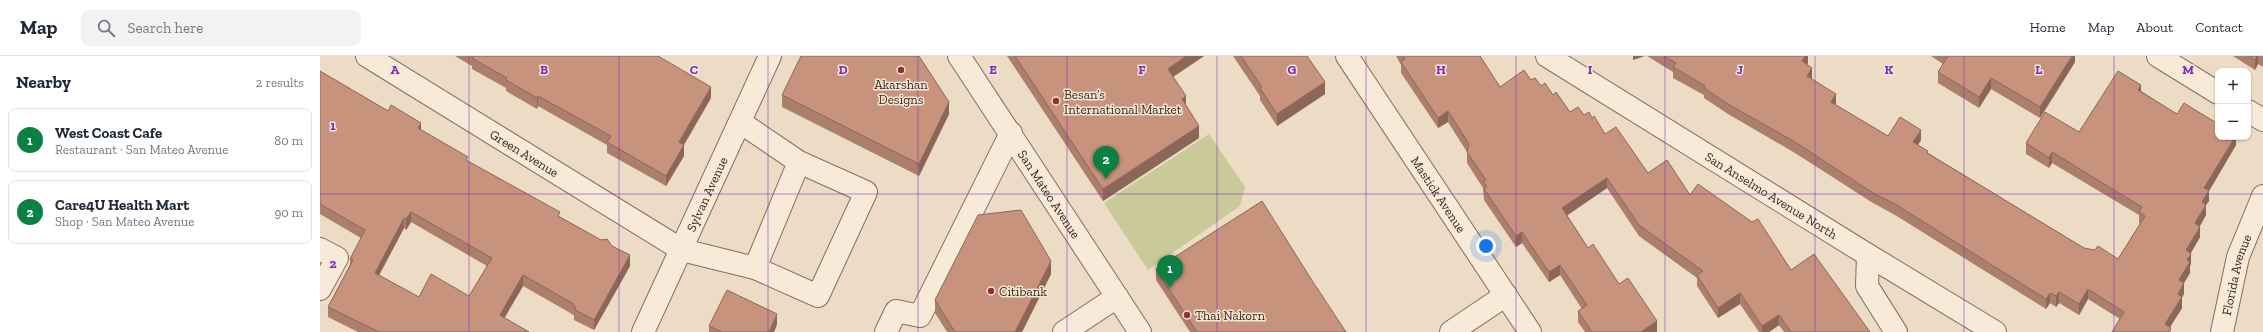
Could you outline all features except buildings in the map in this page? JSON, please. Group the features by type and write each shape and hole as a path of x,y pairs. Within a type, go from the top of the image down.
{"street":[{"name":"Green Avenue","path":"367,56 682,250 755,268 818,296 866,192 799,162"},
{"name":"Sylvan Avenue","path":"643,332 770,56"},
{"name":"San Mateo Avenue","path":"960,56 1140,332"},
{"name":"Mastick Avenue","path":"1347,56 1530,332"},
{"name":"San Anselmo Avenue North","path":"1548,56 1868,255 1996,332"},
{"path":"2158,56 2215,91"},
{"path":"2251,113 2263,120"},
{"path":"740,122 799,162 755,268"},
{"path":"886,332 896,311 920,316 1011,133"},
{"name":"Florida Avenue","path":"2222,332 2238,257 2263,196"},
{"path":"320,249 337,258 320,289"},
{"path":"1868,255 1866,286 1896,332"},
{"path":"1451,332 1506,295"},
{"path":"1064,332 1116,297"}],"shaded area":[{"path":"1209,134 1245,187 1240,206 1148,270 1104,203"}],"place":[{"name":"Akarshan Designs","path":"901,70"},
{"name":"Besan’s International Market","path":"1056,101"},
{"name":"Care4U Health Mart","path":"1106,179"},
{"name":"West Coast Cafe","path":"1170,288"},
{"name":"Citibank","path":"991,291"},
{"name":"Thai Nakorn","path":"1187,315"}]}
